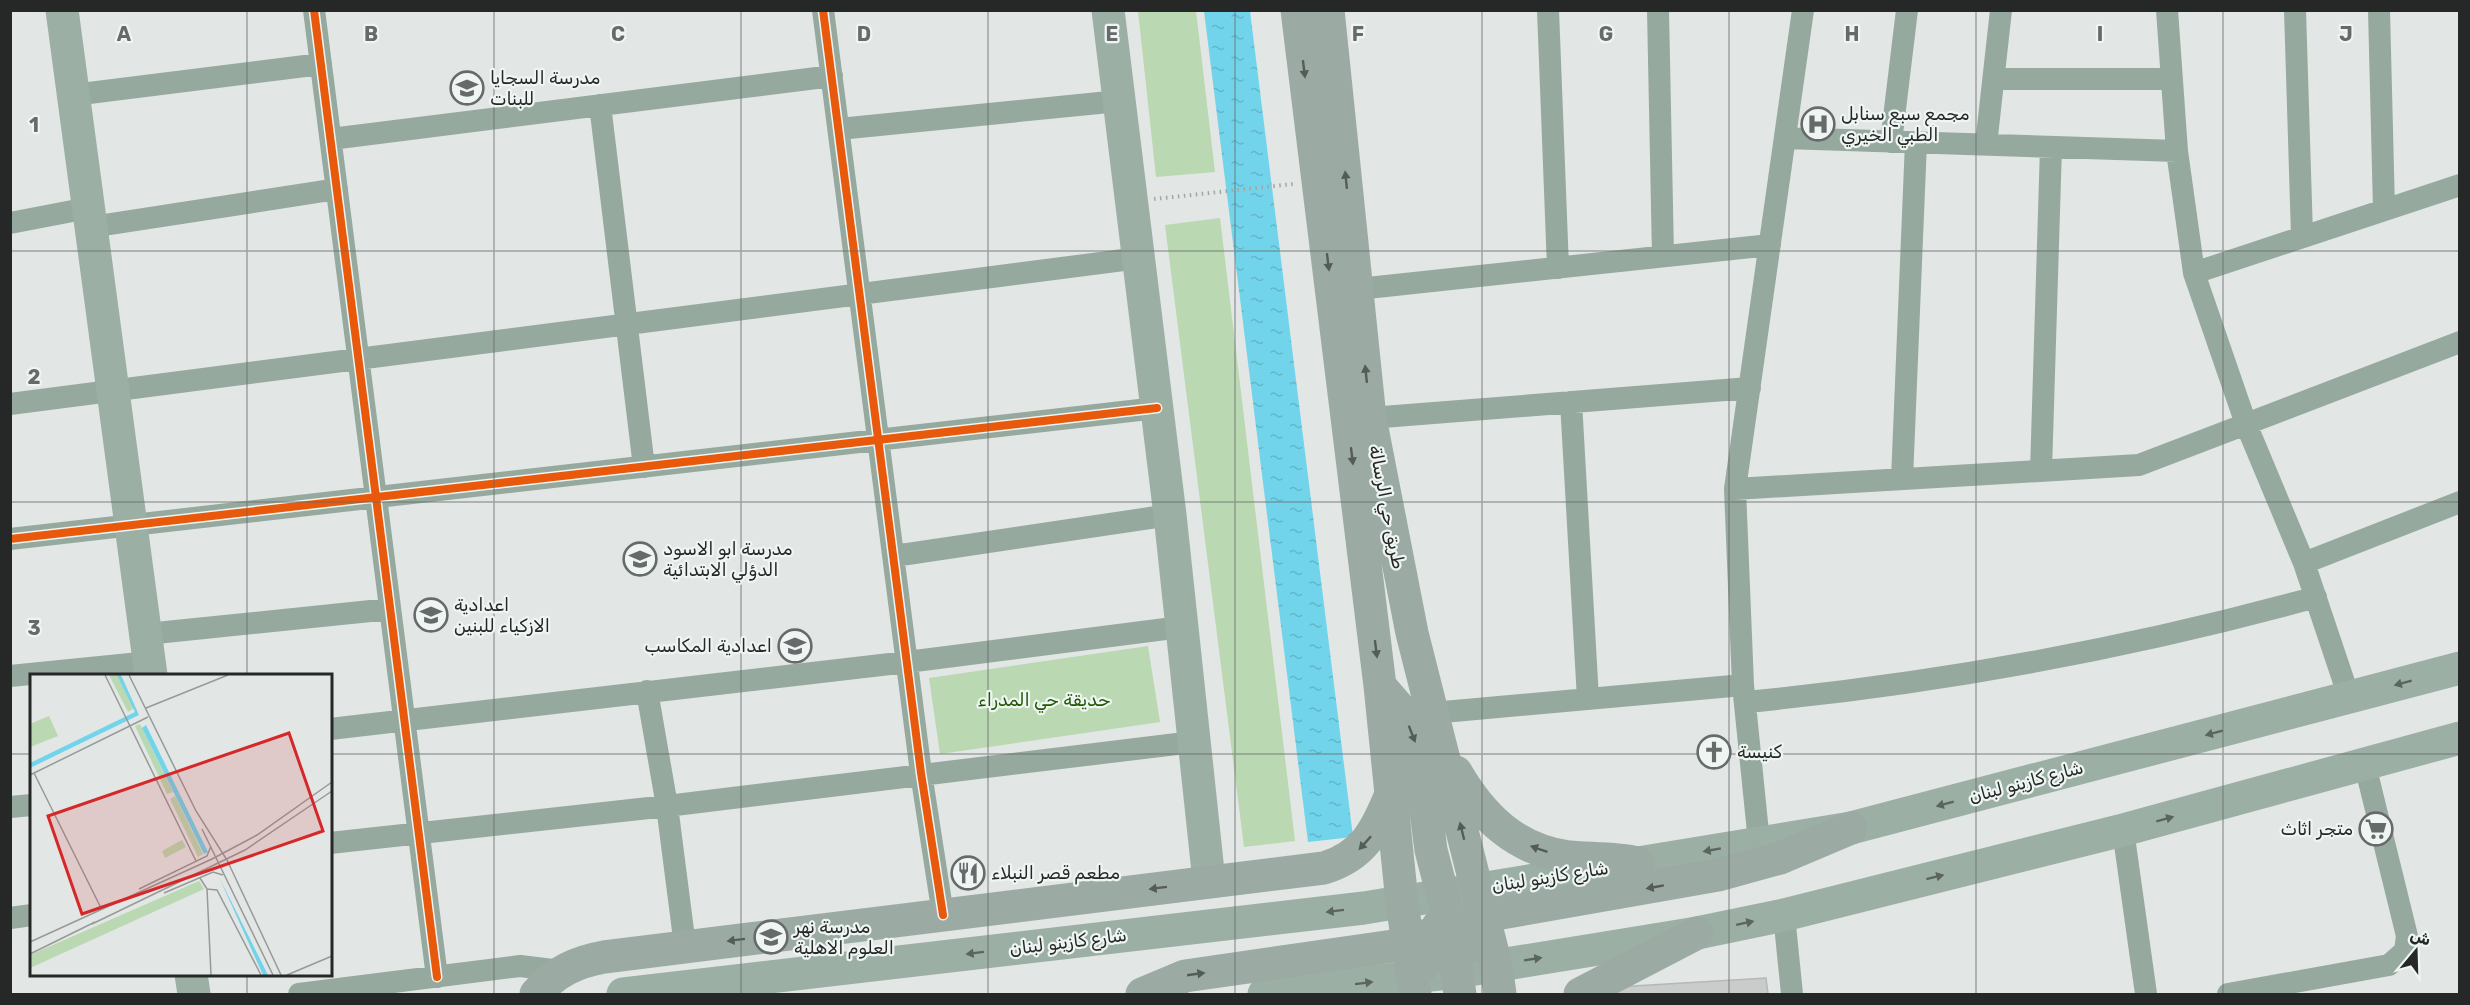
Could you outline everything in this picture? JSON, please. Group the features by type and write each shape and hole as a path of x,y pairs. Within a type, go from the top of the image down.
{"main road":[{"path":"62,10 149,657"},
{"path":"1108,10 1158,408 1192,742 1209,881"},
{"name":"طريق حي الرسالة","path":"1297,10 1380,686 1407,944 1414,986"},
{"name":"طريق حي الرسالة","path":"1328,10 1370,418 1412,633 1436,727 1456,916 1498,980"},
{"name":"شارع كازينو لبنان","path":"1456,916 1638,863 1851,828 2460,668"},
{"path":"1380,686 1400,709 1411,729 1418,750 1431,850 1456,916 1459,983"},
{"path":"1436,727 1479,808 1497,826 1518,841 1533,848 1566,856 1638,863"},
{"path":"1264,994 1498,980 1784,915 2123,830 2460,738"},
{"path":"536,994 561,971 593,959 1312,870 1347,859 1373,834 1392,792"},
{"path":"1402,902 1420,910 1456,916 1718,875 1780,858 1851,828"},
{"name":"شارع كازينو لبنان","path":"623,994 1402,902"},
{"path":"1142,994 1185,976 1407,944 1456,916"},
{"path":"1414,986 1456,916"},
{"path":"1580,994 1697,933"},
{"path":"191,975 194,994"}],"street":[{"path":"314,10 437,977"},
{"path":"823,10 921,773 943,915"},
{"path":"1548,10 1558,268"},
{"path":"1658,10 1663,256"},
{"path":"1760,842 1745,694 1735,489 1803,10"},
{"path":"1891,142 1907,10"},
{"path":"1986,145 2001,10"},
{"path":"2167,10 2170,79 2177,151 2194,273 2246,424 2304,564 2349,697"},
{"path":"2295,10 2302,236"},
{"path":"2379,10 2384,210"},
{"path":"73,94 321,64"},
{"path":"331,139 832,76"},
{"path":"1994,79 2170,79"},
{"path":"839,129 1119,101"},
{"path":"600,105 644,466"},
{"path":"1785,138 2177,151"},
{"path":"1902,479 1916,142"},
{"path":"2041,471 2051,147"},
{"path":"2194,273 2460,185"},
{"path":"10,223 90,218 337,189"},
{"path":"1358,289 1770,245"},
{"path":"10,404 1139,258"},
{"path":"1735,489 2139,465 2460,342"},
{"path":"1370,418 1750,388"},
{"path":"1571,402 1588,699"},
{"path":"10,539 1158,408"},
{"path":"2304,564 2460,502"},
{"path":"894,556 1170,515"},
{"path":"1436,727 1588,699 1900,686 2005,669 2156,639 2316,597"},
{"path":"10,676 149,657 390,609"},
{"path":"332,729 907,662 1181,627"},
{"path":"648,691 667,806 685,946"},
{"path":"332,843 667,806 921,773 1192,742"},
{"path":"2228,994 2294,989 2389,965 2405,951 2407,936 2365,765"},
{"path":"10,807 30,805"},
{"path":"2123,830 2146,994"},
{"path":"10,918 30,915"},
{"path":"1784,915 1792,994"},
{"path":"299,994 520,966 561,971"}],"path":[{"path":"1132,202 1291,184"}],"green space":[{"path":"1138,11 1196,11 1215,172 1156,177"},
{"path":"1220,218 1295,841 1244,847 1165,225"},
{"name":"حديقة حي المدراء","path":"1148,646 1160,722 940,754 929,678"}],"water":[{"path":"1204,11 1250,11 1353,837 1308,842"}],"building":[{"path":"1766,978 1768,994 1596,994 1600,988"}],"cycle path":[{"path":"314,10 437,977"},
{"path":"823,10 921,773 943,915"},
{"path":"10,539 1157,408"}],"place":[{"name":"مدرسة السجايا للبنات","path":"467,88"},
{"name":"مجمع سبع سنابل الطبي الخيري","path":"1818,124"},
{"name":"مدرسة ابو الاسود الدؤلي الابتدائية","path":"640,559"},
{"name":"اعدادية الازكياء للبنين","path":"431,615"},
{"name":"اعدادية المكاسب","path":"795,646"},
{"name":"كنيسة","path":"1714,752"},
{"name":"متجر اثاث","path":"2376,829"},
{"name":"مطعم قصر النبلاء","path":"968,873"},
{"name":"مدرسة نهر العلوم الاهلية","path":"771,937"}]}
